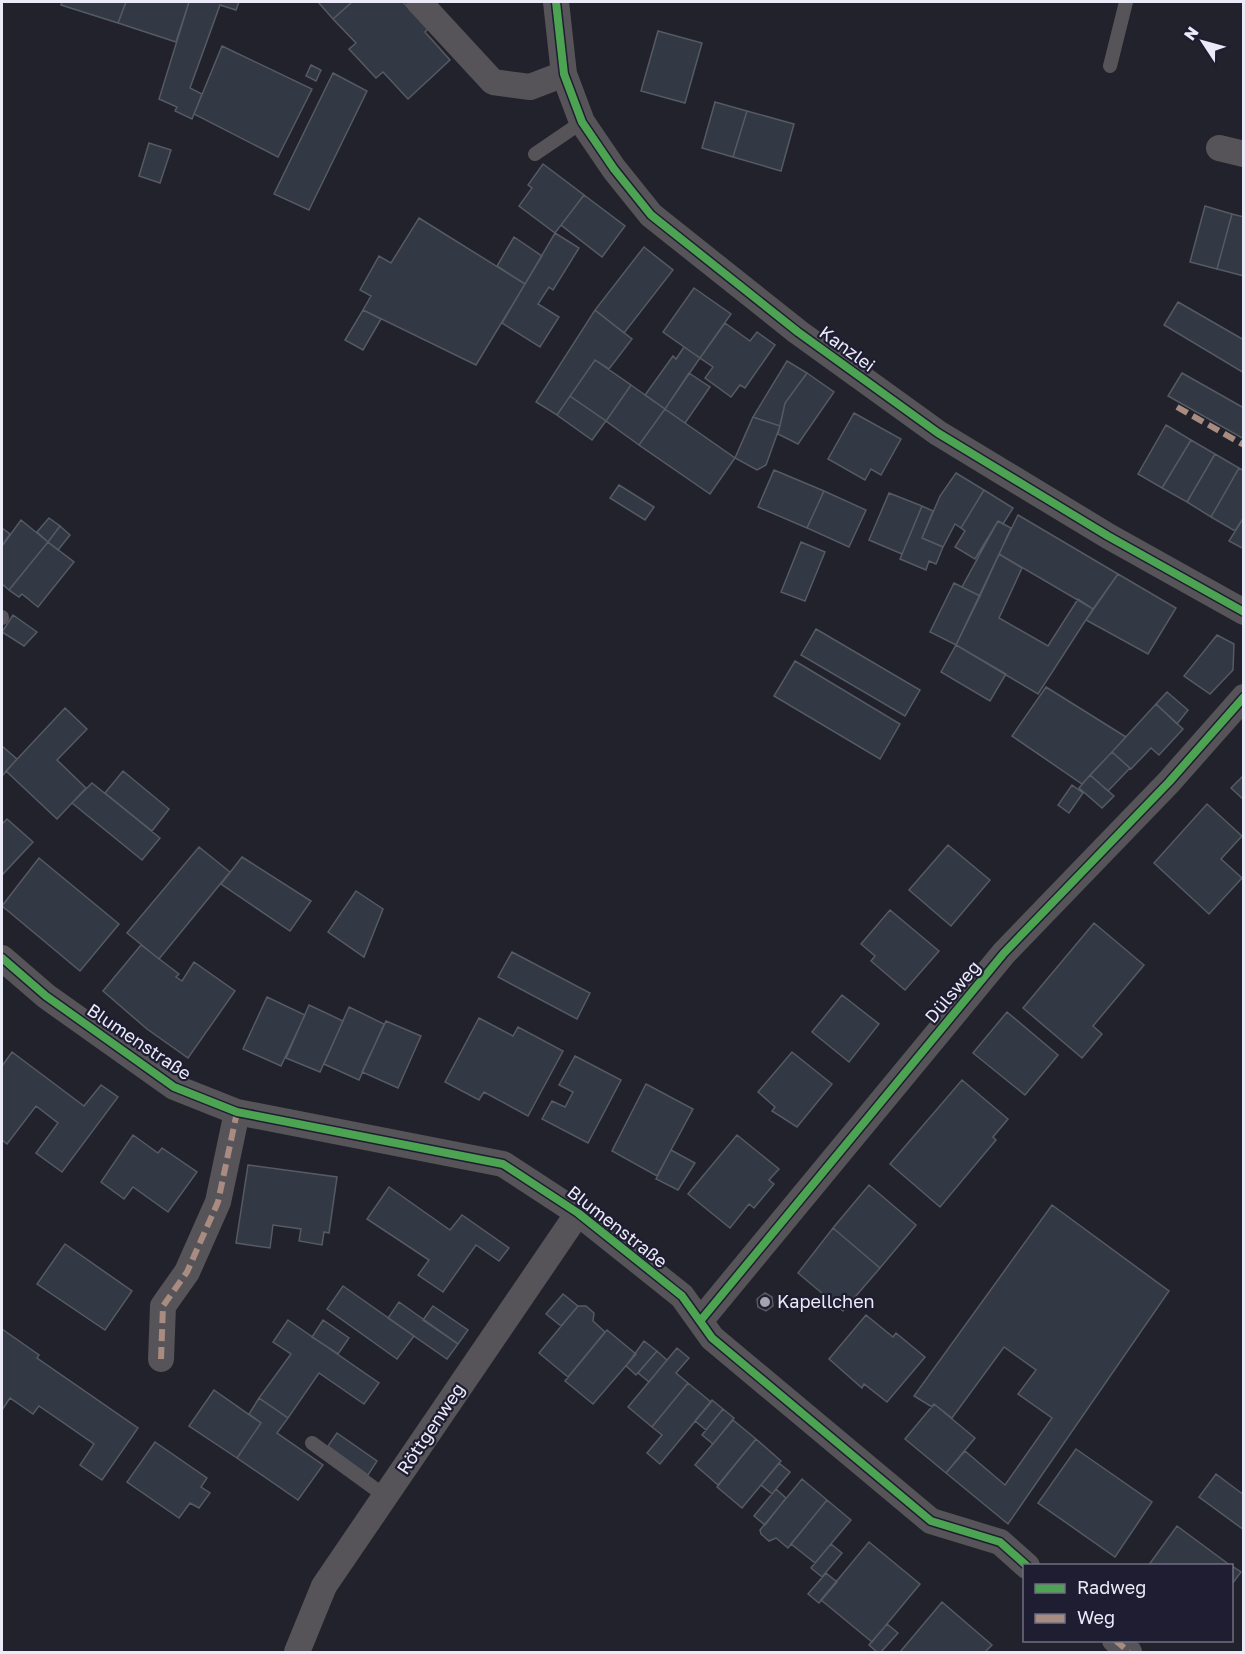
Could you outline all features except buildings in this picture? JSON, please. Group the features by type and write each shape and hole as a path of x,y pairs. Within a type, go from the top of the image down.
{"street":[{"path":"419,2 493,81 530,87 564,74"},
{"name":"Kanzlei","path":"556,2 564,74 582,122 614,169 651,215 798,332 938,433 1108,536 1244,612"},
{"name":"Dülsweg","path":"701,1320 1004,952 1169,782 1244,697"},
{"name":"Blumenstraße","path":"2,958 46,996 174,1087 237,1112 503,1164 578,1213 682,1296 712,1338 931,1521 1000,1542 1026,1564"},
{"path":"161,1359 163,1306 187,1272 218,1202 237,1112"},
{"name":"Röttgenweg","path":"297,1653 324,1586 578,1213"},
{"path":"1116,1642 1130,1653"}],"lane":[{"path":"1110,66 1126,2"},
{"path":"535,154 582,122"},
{"path":"312,1443 385,1496"}],"marked path":[{"path":"1177,407 1244,445"},
{"path":"161,1359 163,1306 187,1272 218,1202 237,1112"},
{"path":"1117,1642 1129,1652"}],"cycle path":[{"path":"556,2 564,74 582,122 614,169 651,215 798,332 938,433 1108,536 1244,612"},
{"path":"701,1320 1004,953 1169,782 1244,697"},
{"path":"2,958 46,996 174,1087 237,1112 503,1164 578,1213 682,1296 712,1338 931,1521 1000,1542 1025,1564"}],"place":[{"name":"Kapellchen","path":"765,1302"}]}
